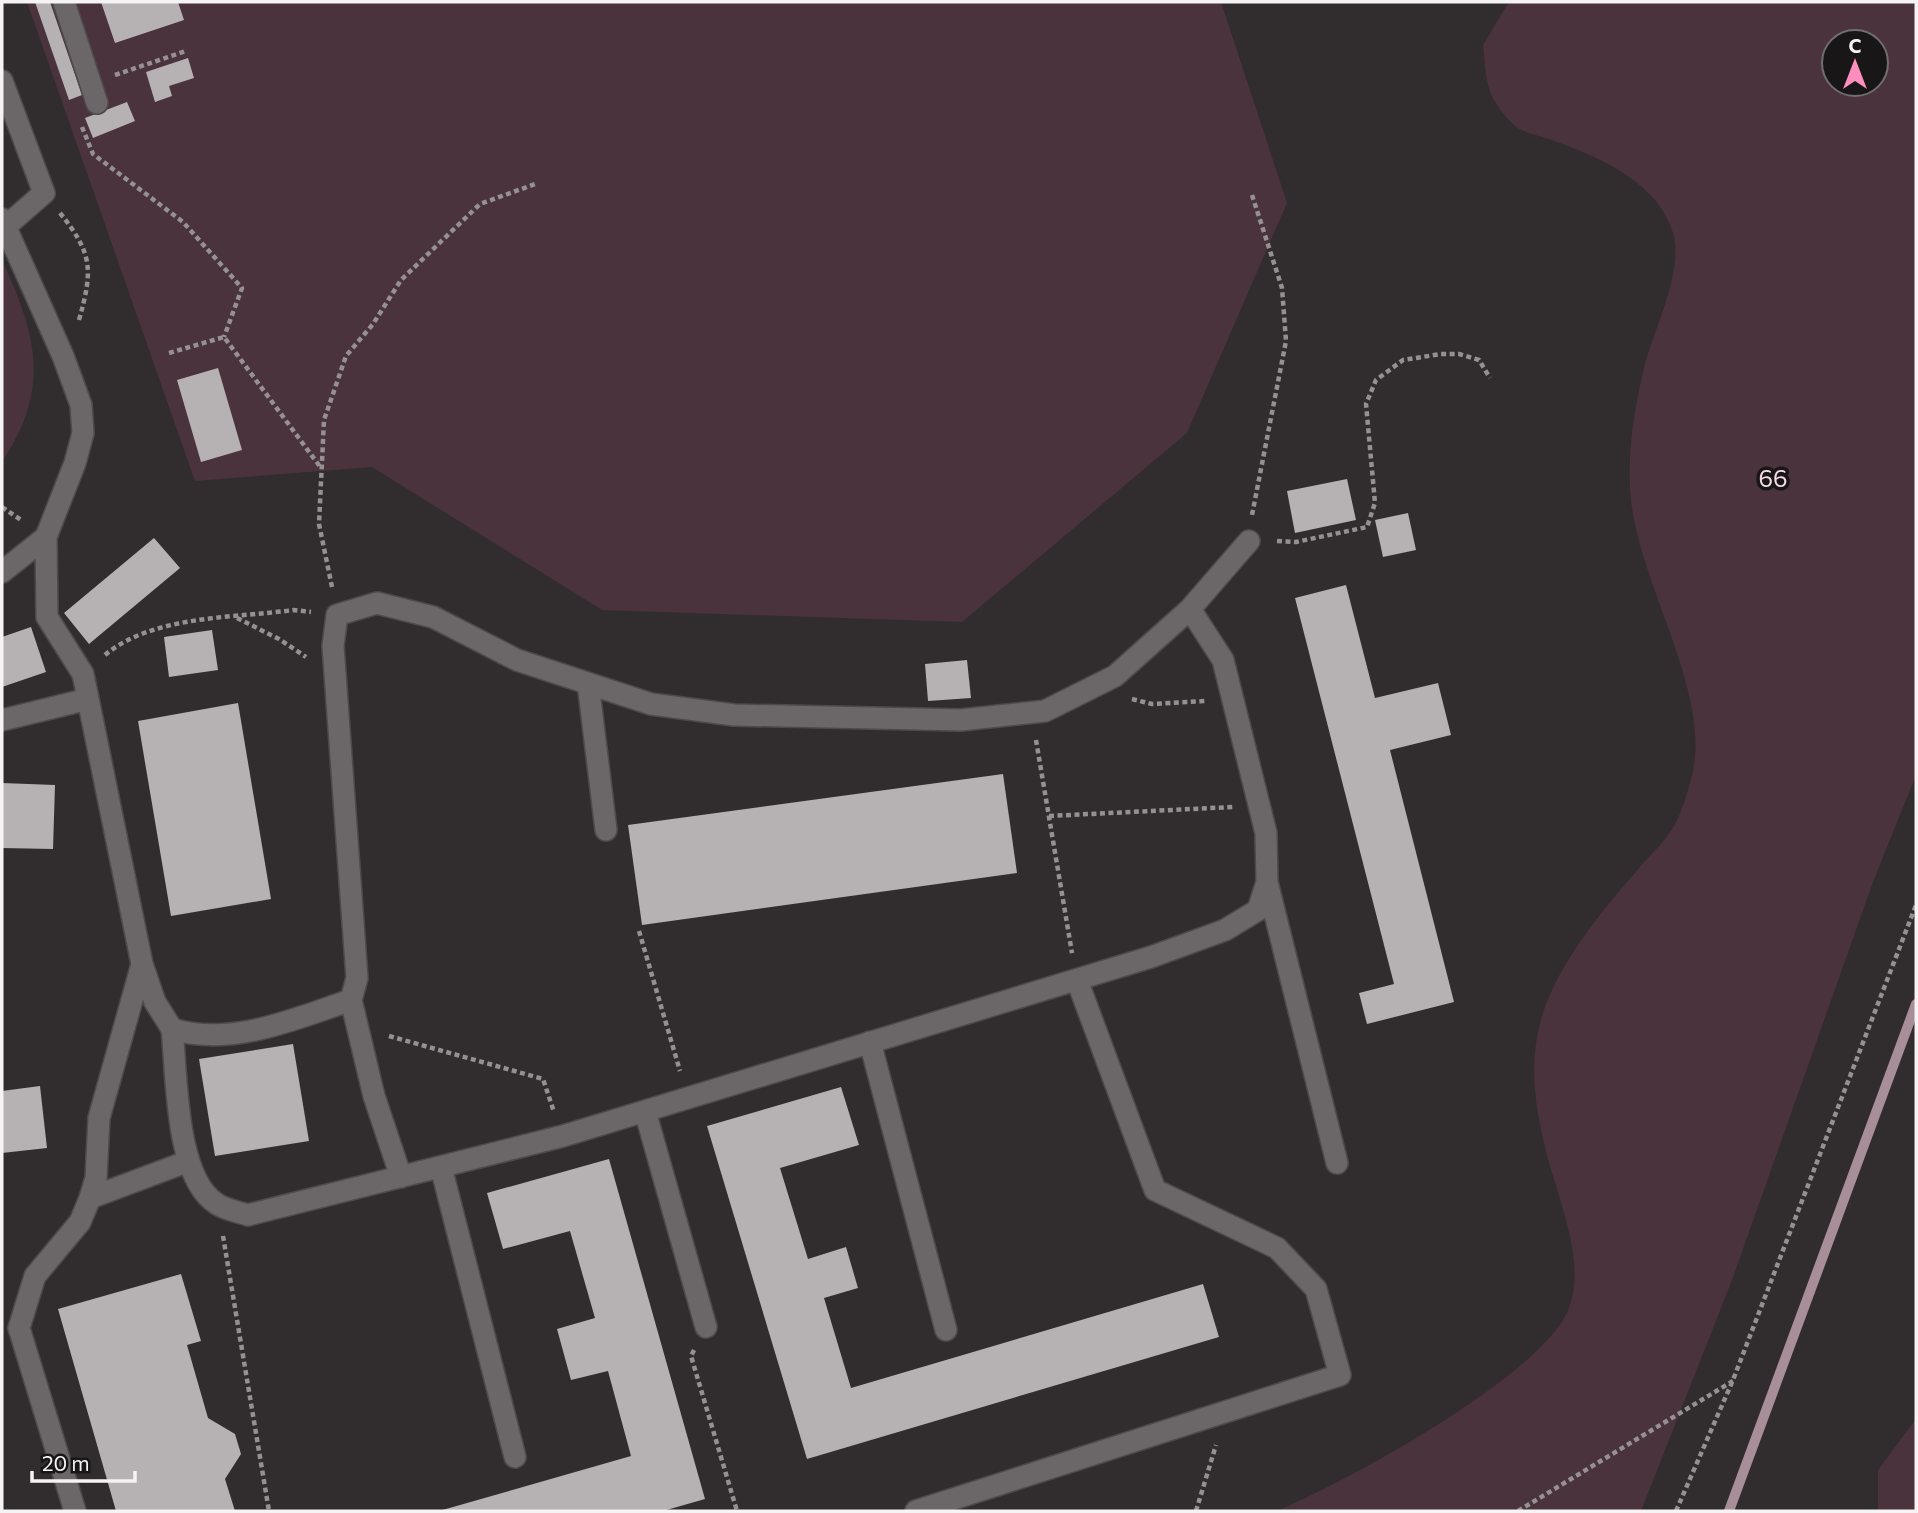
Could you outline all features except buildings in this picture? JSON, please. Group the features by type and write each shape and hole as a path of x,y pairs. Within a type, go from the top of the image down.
{"lane":[{"path":"64,2 94,93"},
{"path":"2,81 44,193 4,223 55,337 81,405 83,433 75,463 46,537 47,617 83,674 142,964 155,1002 172,1029 186,1162 199,1187 218,1205 248,1215 563,1136 1077,980 1225,930 1258,910 1268,882"},
{"path":"2,572 46,537"},
{"path":"401,1177 374,1097 351,1000 357,978 333,646 337,615 377,603 433,617 517,660 651,705 734,715 961,720 1045,711 1115,676 1190,609 1249,541"},
{"path":"1190,609 1223,660 1266,833 1268,882 1337,1163"},
{"path":"588,683 606,830"},
{"path":"2,720 88,699"},
{"path":"75,1511 19,1328 35,1276 80,1222 90,1198 96,1178 99,1118 142,964"},
{"path":"916,1511 1340,1375 1316,1289 1277,1248 1155,1190 1077,980"},
{"path":"172,1029 192,1035 218,1035 269,1027 351,1000"},
{"path":"870,1042 946,1330"},
{"path":"645,1111 706,1327"},
{"path":"90,1198 186,1162"},
{"path":"441,1167 514,1457"}],"path":[{"path":"186,51 94,93 75,111 93,154 183,222 242,288 223,337"},
{"path":"83,674 121,642 156,627 294,610 337,615 319,524 324,420 346,356 373,324 401,280 480,204 538,183"},
{"path":"44,193 77,234 90,265 79,320 55,337"},
{"path":"1252,195 1282,288 1286,341 1257,481 1249,541 1296,542 1367,527 1375,503 1366,404 1376,380 1403,360 1459,354 1479,360 1490,378"},
{"path":"169,353 223,337"},
{"path":"223,337 322,468"},
{"path":"236,618 279,639 306,657 337,694"},
{"path":"1090,688 1152,705 1233,699"},
{"path":"1031,712 1077,980"},
{"path":"1049,816 1260,806"},
{"path":"1676,1511 1733,1380 1916,905"},
{"path":"639,931 688,1098"},
{"path":"358,1027 543,1079 563,1136"},
{"path":"218,1205 269,1511"},
{"path":"706,1327 691,1356 737,1511"},
{"path":"1518,1511 1733,1380"},
{"path":"1196,1511 1226,1411"}],"green space":[{"path":"27,2 1221,2 1287,203 1187,433 962,622 602,610 372,467 195,481"},
{"name":"66","path":"1509,2 1916,2 1916,775 1873,882 1732,1280 1641,1511 1277,1511 1392,1452 1483,1394 1522,1364 1552,1335 1569,1308 1574,1290 1573,1250 1546,1151 1536,1098 1534,1071 1541,1019 1561,972 1575,949 1607,906 1671,832 1692,775 1696,742 1692,707 1683,671 1644,559 1630,488 1635,410 1645,364 1672,281 1675,264 1673,233 1655,200 1627,175 1592,156 1515,126 1490,92 1483,45"},
{"path":"2,260 24,313 34,362 28,410 18,435 2,462"},
{"path":"1916,1419 1916,1511 1878,1511 1878,1470"}],"waterway":[{"path":"1729,1511 1916,1004"}]}
